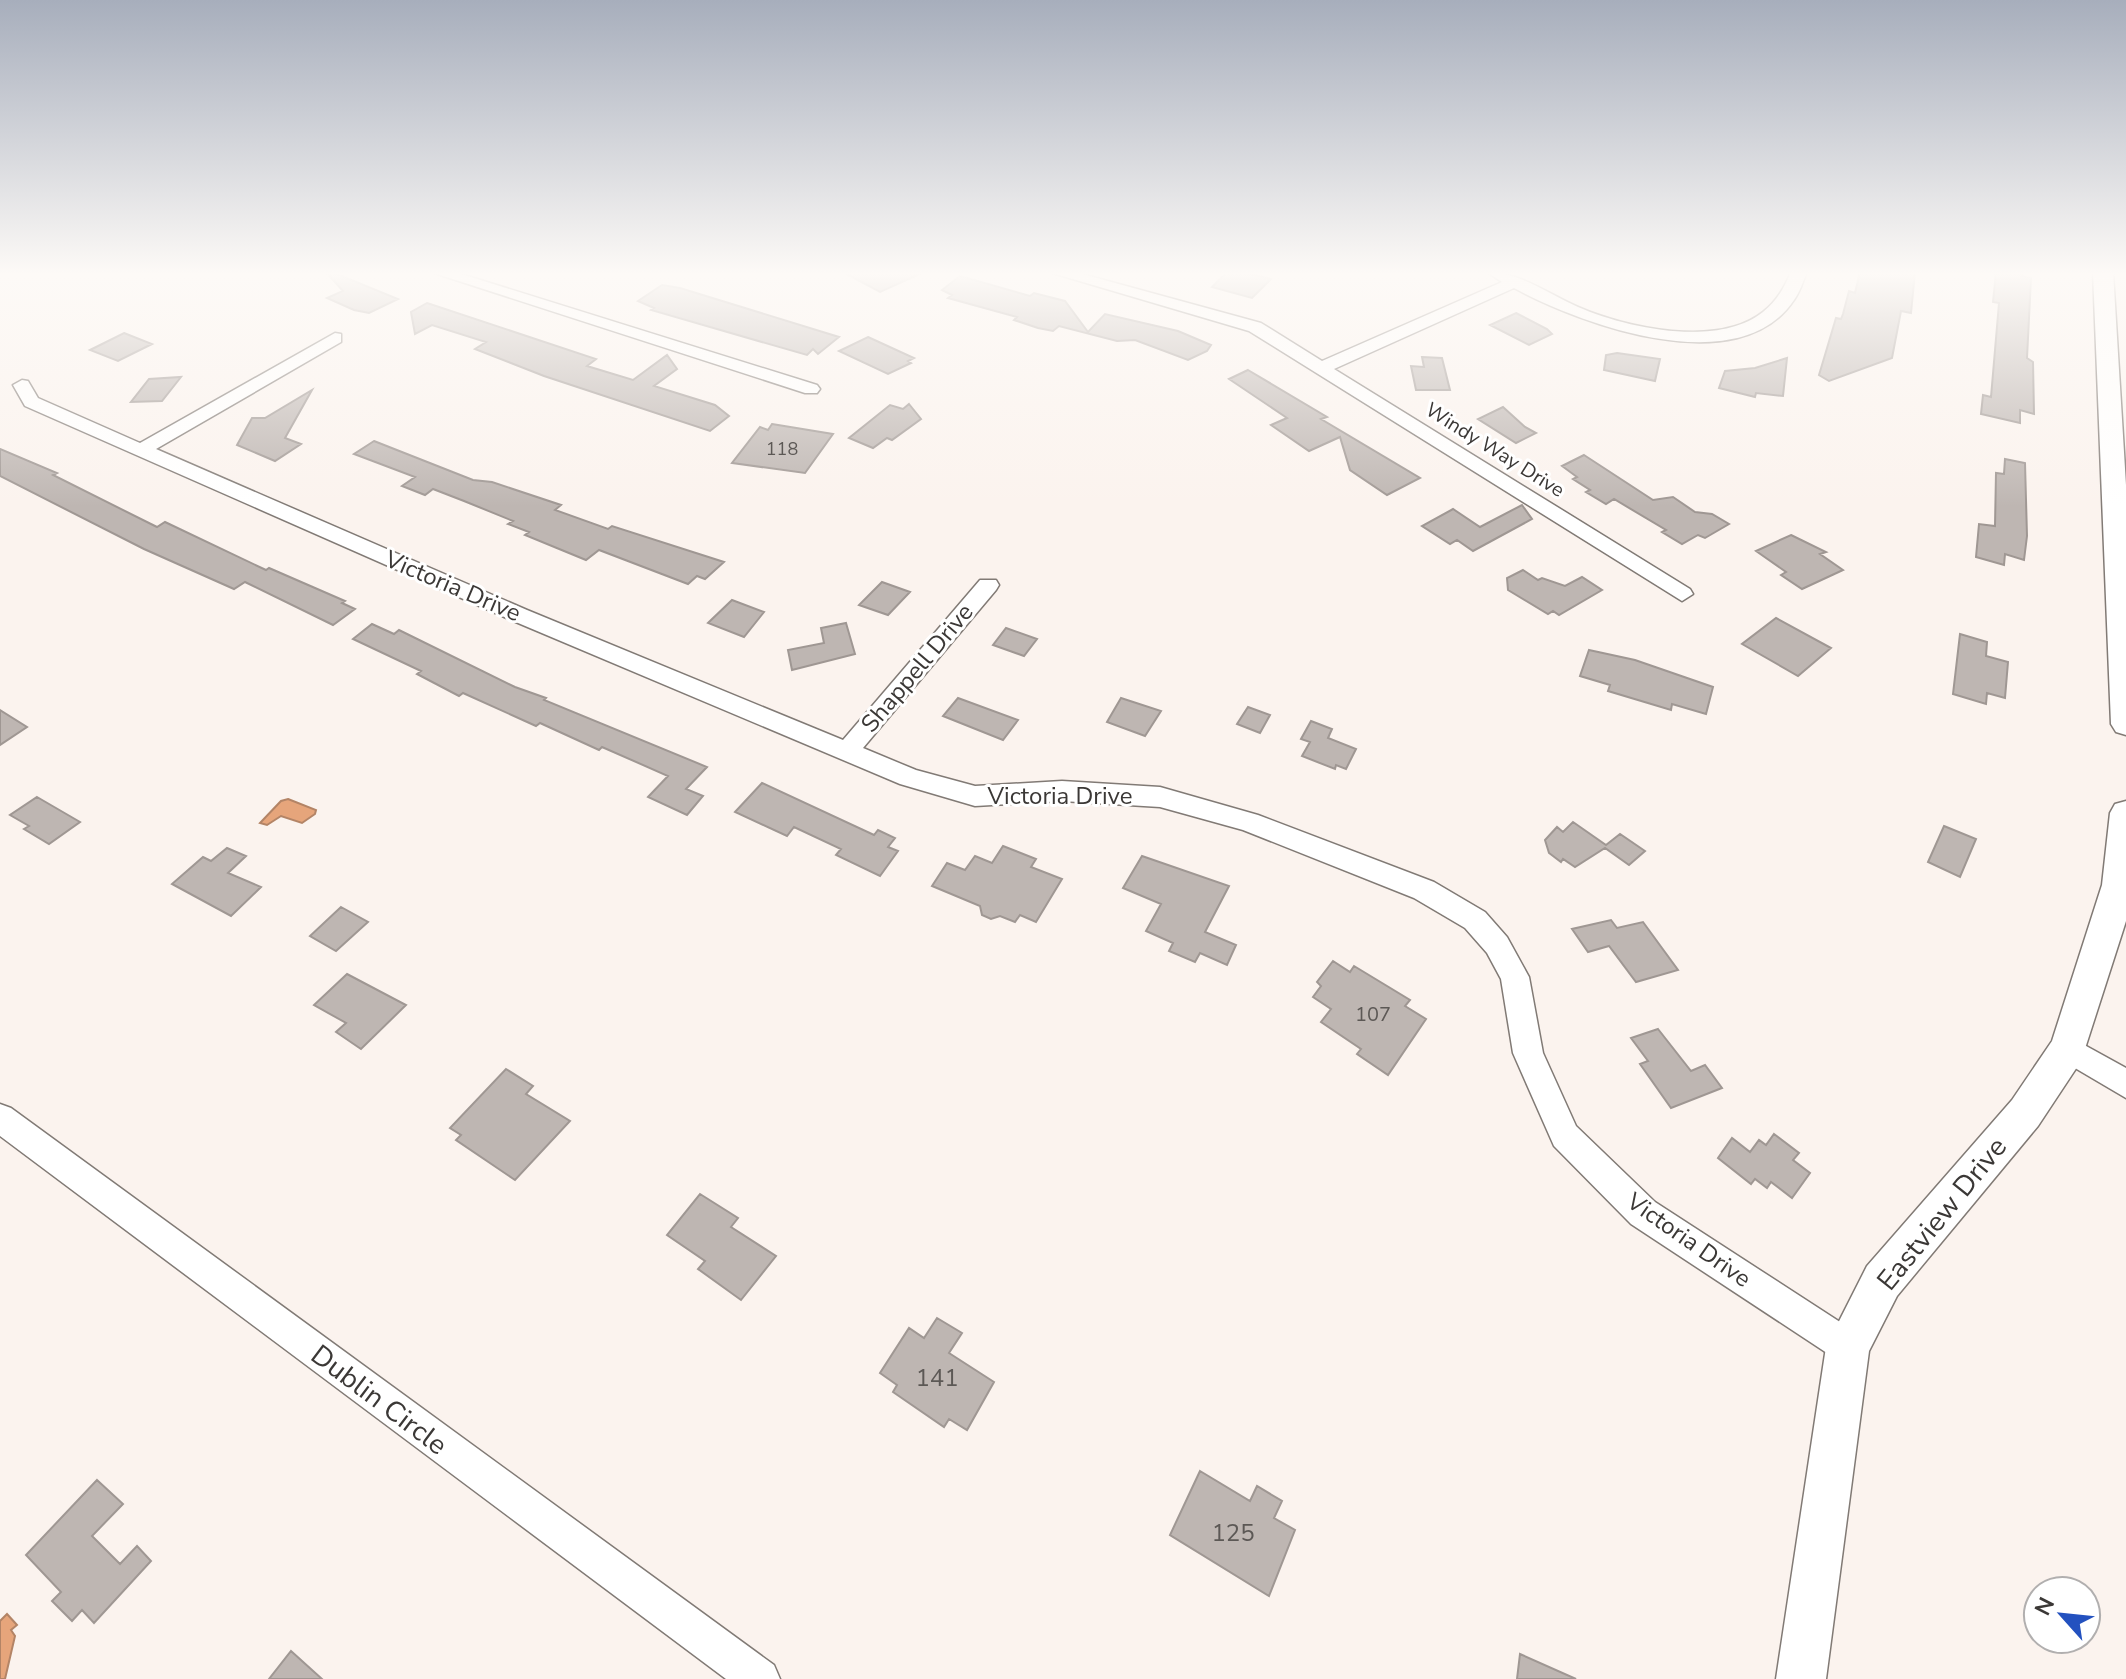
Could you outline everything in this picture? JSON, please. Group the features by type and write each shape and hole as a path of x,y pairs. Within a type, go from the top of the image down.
{"street":[{"path":"141,450 314,350"},
{"path":"688,350 811,389"},
{"name":"Windy Way Drive","path":"1295,350 1682,594"},
{"path":"1324,367 1361,350"},
{"path":"2112,350 2117,393 2126,724"},
{"name":"Victoria Drive","path":"22,385 31,402 519,615 909,777 975,796 1062,791 1160,797 1249,822 1424,890 1475,920 1497,945 1515,977 1528,1053 1565,1136 1643,1213 1848,1347"},
{"name":"Shappell Drive","path":"847,751 988,585"},
{"name":"Eastview Drive","path":"1801,1679 1848,1347 1882,1281 2025,1113 2068,1049 2118,885 2126,813"},
{"path":"2068,1049 2126,1084"},
{"name":"Dublin Circle","path":"0,1118 760,1679"}],"shaded area":[{"path":"288,799 316,810 315,814 302,823 281,816 267,825 260,823 281,801"},
{"path":"7,1614 17,1625 11,1630 15,1636 5,1679 0,1679 0,1621"}],"building":[{"path":"91,350 139,350 118,361"},
{"path":"478,350 570,350 596,359 587,366 633,380 667,355 677,369 654,386 715,405 729,416 710,431 544,376"},
{"path":"791,350 812,350 807,355"},
{"path":"897,350 914,358 908,361 911,363 888,374 839,351"},
{"path":"1162,350 1207,350 1188,360"},
{"path":"1826,350 1893,350 1892,358 1829,381 1819,375"},
{"path":"1995,350 2027,350 2027,358 2033,362 2034,414 2020,410 2020,423 1981,414 1983,395 1991,397"},
{"path":"1617,353 1660,359 1655,381 1604,370 1606,355"},
{"path":"1422,357 1442,358 1450,390 1416,390 1411,366 1424,367"},
{"path":"1787,358 1783,396 1756,393 1755,397 1719,388 1725,371 1755,368"},
{"path":"1248,370 1327,417 1321,419 1420,478 1387,495 1350,470 1340,437 1309,451 1271,425 1287,418 1229,379"},
{"path":"181,377 162,401 131,402 149,379"},
{"path":"312,390 285,438 301,444 275,461 237,445 252,418 265,418"},
{"path":"909,404 921,419 892,440 887,438 873,448 849,438 890,405 903,409"},
{"path":"1503,407 1536,433 1516,443 1478,419"},
{"path":"772,424 833,434 805,473 732,463 760,427 768,430"},
{"path":"374,441 473,480 492,482 561,505 555,510 608,529 612,526 724,562 705,579 697,576 688,584 599,550 586,560 525,535 529,532 508,524 513,521 464,501 433,489 425,495 402,486 415,477 354,454"},
{"path":"0,449 57,473 53,475 157,527 165,522 266,570 269,568 345,601 342,603 355,609 333,625 245,582 234,589 144,549 0,476"},
{"path":"1584,455 1653,500 1673,497 1695,512 1712,514 1729,524 1705,538 1698,535 1682,544 1662,532 1666,530 1614,499 1606,504 1586,492 1590,490 1573,479 1577,477 1562,466"},
{"path":"2005,459 2025,463 2027,536 2024,560 2005,554 2004,565 1976,557 1979,524 1995,526 1996,473 2004,474"},
{"path":"1522,505 1532,519 1473,551 1457,540 1450,544 1422,526 1453,509 1480,527"},
{"path":"1791,535 1826,552 1820,554 1843,570 1802,589 1781,575 1786,572 1756,551"},
{"path":"1523,570 1538,580 1542,578 1565,586 1582,577 1602,590 1559,615 1553,611 1548,614 1508,590 1507,578"},
{"path":"882,582 910,592 888,615 859,605"},
{"path":"732,600 764,612 744,637 708,623"},
{"path":"1776,618 1831,648 1798,676 1742,644"},
{"path":"846,623 855,654 792,670 788,650 824,643 821,628"},
{"path":"372,624 394,634 399,630 515,687 546,698 544,700 707,767 686,789 703,796 687,815 648,797 668,776 540,723 536,726 463,693 459,696 417,674 421,671 353,639"},
{"path":"1006,628 1037,639 1024,656 993,645"},
{"path":"1960,634 1987,642 1986,656 2008,662 2005,698 1987,693 1986,704 1953,694"},
{"path":"1589,650 1635,660 1713,687 1706,714 1672,704 1671,710 1608,691 1610,685 1580,676"},
{"path":"958,698 1018,720 1003,740 943,716"},
{"path":"1121,698 1161,711 1145,736 1107,722"},
{"path":"1248,707 1270,715 1260,733 1237,724"},
{"path":"0,710 27,727 0,745"},
{"path":"1311,721 1332,729 1328,738 1356,749 1346,769 1336,765 1335,769 1302,756 1310,742 1301,739"},
{"path":"762,783 874,835 878,830 895,838 888,847 898,851 880,876 836,855 841,849 794,827 787,836 735,812"},
{"path":"37,797 80,822 49,844 24,829 29,826 10,815"},
{"path":"1573,822 1606,845 1620,834 1645,851 1629,865 1605,848 1575,867 1563,859 1561,862 1549,853 1545,840 1557,827 1563,832"},
{"path":"1944,826 1976,839 1960,877 1928,862"},
{"path":"1003,846 1036,859 1031,867 1062,879 1036,922 1020,915 1015,922 1000,916 991,919 982,915 980,906 932,886 947,863 965,870 975,856 992,863"},
{"path":"227,848 246,856 228,873 261,887 231,916 172,884 203,857 211,861"},
{"path":"1142,856 1229,886 1205,932 1236,945 1227,965 1200,953 1195,962 1169,951 1173,943 1146,931 1161,904 1123,888"},
{"path":"341,907 368,922 336,951 310,936"},
{"path":"1611,920 1617,928 1643,922 1678,970 1636,982 1609,946 1588,952 1572,929"},
{"path":"1333,961 1350,972 1354,966 1410,1000 1405,1006 1426,1019 1388,1075 1357,1054 1361,1049 1321,1022 1331,1009 1313,997 1321,986 1317,982"},
{"path":"347,974 406,1005 361,1049 336,1032 346,1023 314,1005"},
{"path":"1658,1029 1691,1071 1705,1065 1722,1088 1671,1108 1640,1064 1648,1061 1631,1038"},
{"path":"506,1069 533,1086 526,1094 570,1121 515,1180 456,1140 461,1135 450,1128"},
{"path":"1774,1134 1799,1153 1793,1160 1810,1173 1792,1198 1771,1182 1767,1188 1755,1179 1751,1184 1718,1158 1732,1138 1750,1152 1759,1140 1766,1145"},
{"path":"700,1194 738,1218 731,1227 776,1256 741,1300 698,1269 705,1261 667,1235"},
{"path":"937,1318 962,1333 949,1353 994,1382 967,1430 949,1419 944,1427 893,1392 897,1385 880,1373 909,1328 924,1338"},
{"path":"1200,1471 1250,1501 1257,1486 1282,1501 1274,1518 1295,1530 1269,1596 1170,1535"},
{"path":"97,1480 123,1504 92,1536 120,1564 137,1546 151,1561 94,1623 82,1610 72,1621 52,1601 61,1592 26,1555"},
{"path":"291,1651 322,1679 269,1679"},
{"path":"1520,1654 1576,1679 1517,1679"}]}
